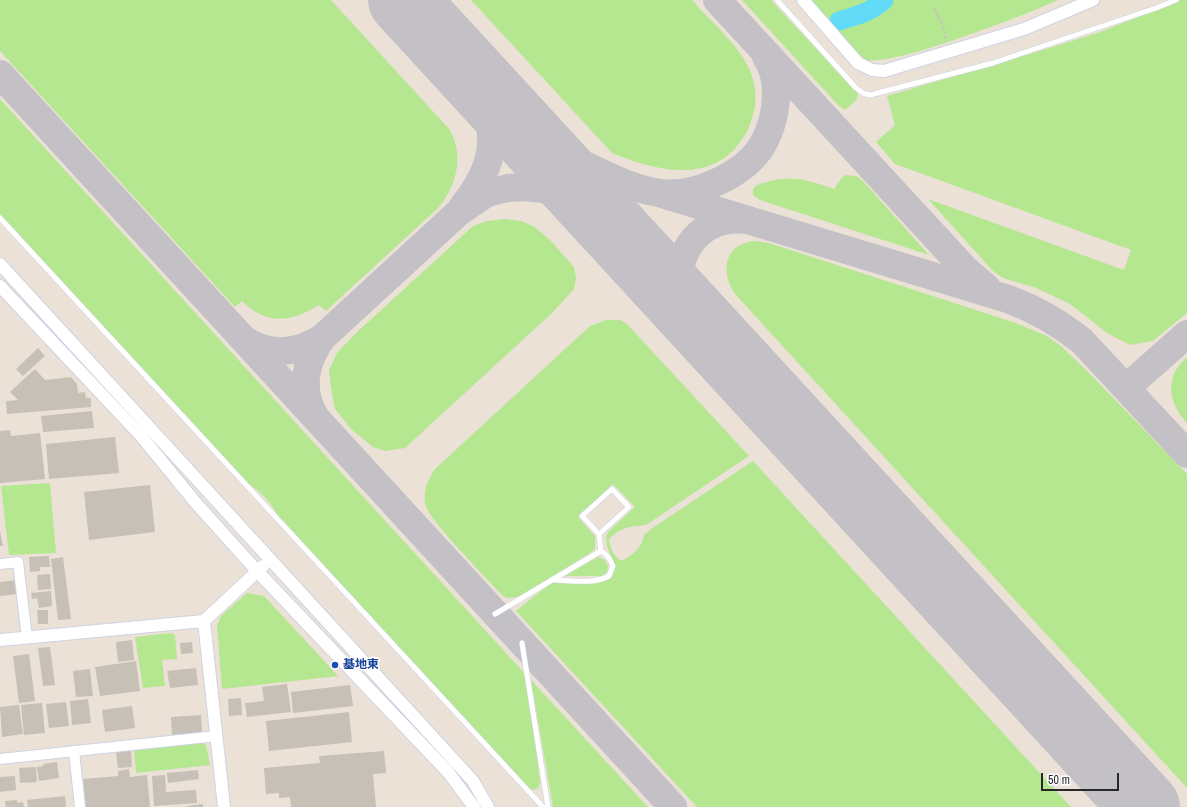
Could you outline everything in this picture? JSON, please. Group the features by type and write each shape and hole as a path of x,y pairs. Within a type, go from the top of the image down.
{"street":[{"path":"803,0 858,63 872,70 884,71 1024,29 1093,0"},
{"path":"0,264 473,781 488,807"},
{"path":"0,286 142,437 195,502 257,571 444,767 474,807"},
{"path":"0,640 204,621 270,560"},
{"path":"0,564 18,562 27,638"},
{"path":"204,621 224,807"},
{"path":"0,759 216,736"},
{"path":"74,751 80,807"}],"lane":[{"path":"777,0 856,88 863,93 870,95 993,63 1176,0"},
{"path":"0,218 543,807"},
{"path":"600,534 629,507 612,489 582,516 600,534 601,552"},
{"path":"495,614 601,552"},
{"path":"553,580 595,581 609,576 613,566 609,558 601,552"},
{"path":"522,643 548,807"}],"path":[{"path":"934,8 942,24 950,52"}],"green space":[{"path":"0,0 331,0 450,130 457,150 454,180 439,207 326,311 319,305 299,315 280,319 261,315 242,301 235,307 0,51"},
{"path":"471,0 692,0 734,45 748,66 754,83 755,103 753,116 748,129 736,147 722,160 705,167 688,170 650,166 612,153"},
{"path":"742,0 771,0 858,94 857,99 845,110 839,106"},
{"path":"812,0 1058,0 1005,22 930,48 888,59 865,61 822,14"},
{"path":"1181,0 1187,0 1187,313 1153,341 1130,345 1107,333 1070,304 1036,288 1003,278 993,271 928,199 1124,270 1131,250 895,164 876,142 895,125 887,96 1100,32"},
{"path":"0,99 526,675 540,782 538,788 532,790 528,787 278,516 266,498 249,484 0,214"},
{"path":"843,176 856,176 863,181 929,255 760,200 753,195 753,189 758,185 784,179 809,181 834,189"},
{"path":"505,219 521,221 535,227 550,240 574,267 576,278 574,289 552,313 405,448 385,451 373,447 351,429 335,409 329,370 337,353 355,334 473,226 487,221"},
{"path":"755,241 769,243 1016,323 1047,336 1061,346 1093,377 1187,474 1187,788 735,294 727,276 728,260 731,253 737,247 745,243"},
{"path":"606,320 620,320 627,324 749,456 646,525 622,529 609,539 614,554 621,561 629,556 636,551 643,540 644,535 651,529 753,461 1071,807 697,807 516,611 551,583 598,583 608,579 613,574 614,568 606,539 608,532 635,507 613,484 578,517 595,536 595,548 592,552 518,597 507,598 502,595 459,549 436,522 428,511 425,503 427,485 435,469 590,326"},
{"path":"1187,357 1187,423 1176,407 1171,390 1175,373"},
{"path":"50,483 56,553 9,555 1,486"},
{"path":"598,557 605,560 608,566 607,572 603,576 565,576"},
{"path":"247,593 264,596 338,676 222,689 217,626 221,616"},
{"path":"171,633 175,635 177,659 162,660 165,686 143,688 135,637"},
{"path":"531,680 648,807 553,807"},
{"path":"201,743 206,745 210,765 136,773 134,749"}],"building":[{"path":"38,348 45,356 23,376 16,369"},
{"path":"35,369 45,380 71,377 77,384 78,393 85,392 86,398 91,398 91,407 7,414 6,401 18,400 10,392"},
{"path":"92,411 94,428 43,432 41,416"},
{"path":"10,430 11,436 40,433 45,479 0,483 0,431"},
{"path":"115,437 119,473 49,479 46,444"},
{"path":"150,485 155,532 89,540 84,492"},
{"path":"0,531 3,546 0,546"},
{"path":"49,556 50,567 40,567 40,571 30,572 29,557"},
{"path":"63,557 71,619 58,620 51,559"},
{"path":"50,574 51,589 38,590 37,575"},
{"path":"17,580 19,594 0,596 0,582"},
{"path":"51,591 52,606 39,608 37,598 32,599 31,593"},
{"path":"37,610 48,610 48,624 38,624"},
{"path":"132,640 134,660 118,662 116,642"},
{"path":"192,642 193,653 181,654 180,643"},
{"path":"50,647 55,685 43,686 38,648"},
{"path":"29,654 35,701 19,703 13,656"},
{"path":"136,661 140,691 100,696 95,667"},
{"path":"196,668 198,685 170,688 167,671"},
{"path":"90,669 93,696 76,697 73,671"},
{"path":"287,684 291,712 247,717 245,703 264,701 262,687"},
{"path":"350,685 353,706 293,713 291,692"},
{"path":"241,698 242,715 229,716 228,699"},
{"path":"88,699 91,723 72,725 70,701"},
{"path":"66,702 69,726 49,728 46,704"},
{"path":"42,703 45,733 24,735 21,705"},
{"path":"19,705 23,734 2,737 0,707"},
{"path":"132,706 135,728 105,732 102,710"},
{"path":"349,712 352,742 269,751 266,721"},
{"path":"201,715 202,734 172,735 171,717"},
{"path":"131,750 132,767 118,768 116,752"},
{"path":"384,751 386,773 373,774 376,807 291,807 290,797 279,798 279,793 266,794 264,768 320,763 319,756"},
{"path":"57,762 59,778 39,781 37,767 44,766 43,764"},
{"path":"36,767 37,782 20,783 19,768"},
{"path":"129,769 130,777 147,775 150,807 86,807 83,779 118,776 118,771"},
{"path":"198,770 199,779 168,783 167,773"},
{"path":"165,775 166,792 196,790 197,803 154,806 152,776"},
{"path":"15,776 16,790 0,792 0,777"},
{"path":"65,796 66,807 28,807 27,800"},
{"path":"17,800 17,803 23,802 24,807 6,807 5,801"},
{"path":"203,804 203,807 187,807 187,806"}],"waterway":[{"path":"839,21 869,11 884,0"}],"taxiway":[{"path":"717,0 965,269 987,288"},
{"path":"456,57 479,96 487,113 491,131 491,148 487,166 477,185 463,206"},
{"path":"516,123 550,149 623,183 660,193 688,191 718,182 732,174 755,155 763,144 772,120 776,95 774,75 766,57"},
{"path":"0,74 673,807"},
{"path":"245,340 264,349 285,351 305,347 323,337 459,212 487,193 508,188 524,187 553,190 586,208 610,225"},
{"path":"659,193 1008,299 1038,312 1056,322 1082,341 1187,454"},
{"path":"700,323 681,296 681,265 685,253 691,243 708,227 719,222 744,220"},
{"path":"1133,395 1132,385 1135,380 1187,334"},
{"path":"315,416 307,396 306,375 312,355 323,337"}],"runway":[{"path":"403,0 1145,807"}],"place":[{"name":"基地東","path":"335,665"}]}
